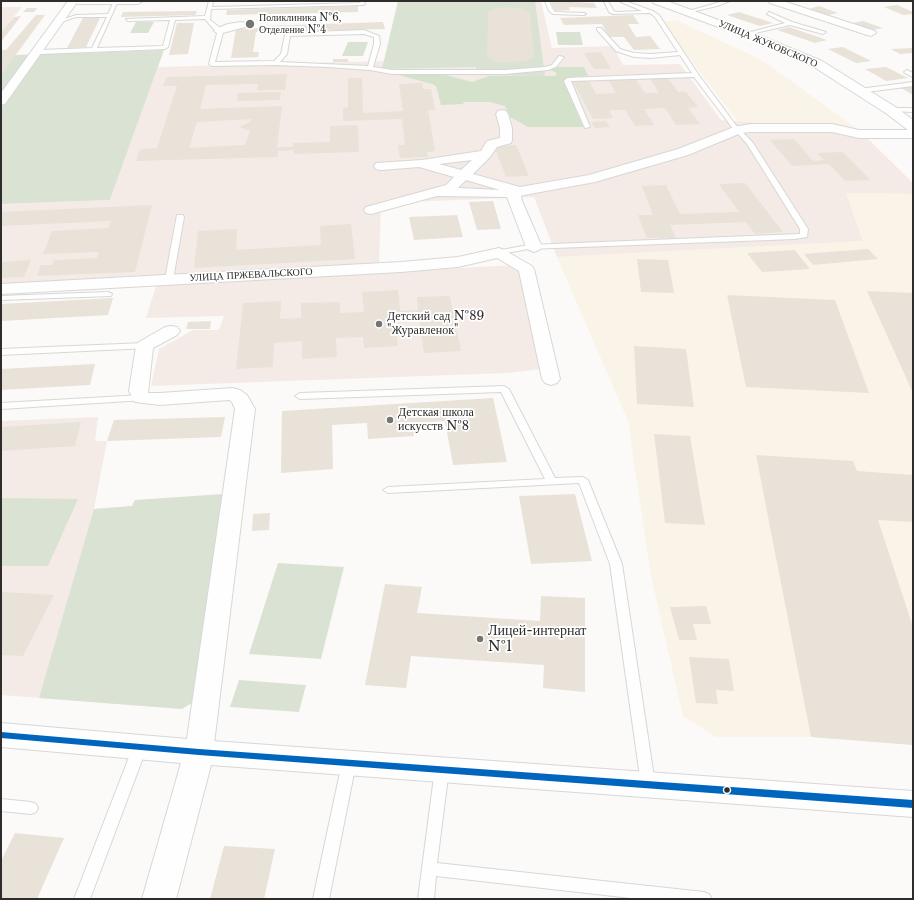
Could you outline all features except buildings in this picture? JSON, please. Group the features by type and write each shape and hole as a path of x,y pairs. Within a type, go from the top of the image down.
{"street":[{"path":"1,101 74,2 138,1"},
{"name":"УЛИЦА ЖУКОВСКОГО","path":"657,1 749,34 818,64 890,110 913,127"},
{"path":"773,1 871,33"},
{"path":"218,31 232,26 241,25"},
{"path":"371,210 451,188 483,156 492,144 506,140 506,128 502,114"},
{"path":"436,192 512,190 590,179 683,152 738,130 772,127 832,128 859,134 913,134"},
{"path":"381,166 483,156"},
{"path":"483,156 512,190 534,247"},
{"path":"420,163 512,190"},
{"path":"499,253 526,269 552,379"},
{"name":"УЛИЦА ПРЖЕВАЛЬСКОГО","path":"1,288 401,267 458,262 499,253"},
{"path":"159,899 199,752 245,410 240,399 233,394 160,399 142,398 138,391 145,346 171,331"},
{"path":"1,735 199,752 913,804"}],"lane":[{"path":"94,50 116,1"},
{"path":"211,1 210,8 207,13 208,20 218,31 219,37 212,64 276,63 370,68 392,72 532,70 546,69 554,66 561,57"},
{"path":"210,8 363,4 362,1"},
{"path":"547,1 551,12 584,14"},
{"path":"606,1 611,11 615,13 651,12"},
{"path":"499,253 534,247 795,237 804,235 804,229 750,143 738,130 696,75 657,16 651,12 621,1"},
{"path":"716,1 726,2"},
{"path":"687,12 726,2"},
{"path":"769,13 790,23 823,32"},
{"path":"58,22 76,16 110,15"},
{"path":"128,20 208,17"},
{"path":"40,52 165,47 173,18"},
{"path":"749,34 790,23"},
{"path":"599,29 610,39 618,50 634,55 652,56 682,53"},
{"path":"276,63 284,54 284,46 288,35 364,32 376,36 378,44 370,68"},
{"path":"907,72 913,75"},
{"path":"587,127 568,81 569,79 696,75"},
{"path":"859,91 913,84"},
{"path":"890,110 913,110"},
{"path":"169,279 180,218"},
{"path":"1,298 108,294"},
{"path":"1,352 145,346"},
{"path":"300,396 504,390 552,482"},
{"path":"1,406 142,398"},
{"path":"388,490 583,480 616,564 648,784"},
{"path":"82,899 140,747"},
{"path":"321,899 349,762"},
{"path":"426,899 442,769"},
{"path":"1,805 31,808"},
{"path":"429,869 704,899"}],"shaded area":[{"path":"398,1 541,1 552,48 613,46 623,65 680,64 721,120 859,130 913,183 913,194 846,193 863,241 557,257 534,197 381,203 379,265 1,284 1,204 110,200 158,67 384,61"},
{"path":"1,7 22,7 1,32"},
{"path":"676,20 762,60 859,130 737,121 662,22"},
{"path":"846,193 913,194 913,745 811,737 716,737 683,716 651,577 628,421 557,257 863,241"},
{"name":"Детский сад №89 \"Журавленок\"","path":"519,265 550,368 507,373 151,386 159,349 193,330 219,330 224,316 146,318 157,283"},
{"path":"98,417 95,441 107,441 94,509 132,506 135,500 182,709 1,695 1,421"}],"green space":[{"path":"398,1 535,1 545,76 476,75 476,67 382,69"},
{"path":"136,22 154,22 148,33 130,33"},
{"path":"556,32 580,32 583,45 558,45"},
{"path":"348,42 368,42 363,56 342,56"},
{"path":"164,50 110,200 1,204 1,75 15,55"},
{"path":"556,67 584,67 588,76 569,77 564,80 583,127 528,127 510,117 505,106 490,102 464,102 463,104 441,105 436,86 391,73 438,73 472,82 489,76 555,76 557,73 550,70"},
{"path":"223,494 200,698 182,709 39,698 94,509 132,506 135,500"},
{"path":"1,498 78,499 48,566 1,566"},
{"path":"278,563 344,567 321,659 249,654"},
{"path":"239,680 306,685 299,712 230,707"}],"transit line":[{"path":"1,735 199,752 913,804"}],"place":[{"name":"Поликлиника №6, Отделение №4","path":"250,24"},
{"name":"Детский сад №89 \"Журавленок\"","path":"379,324"},
{"name":"Детская школа искусств №8","path":"390,420"},
{"name":"Лицей-интернат №1","path":"480,639"}]}
